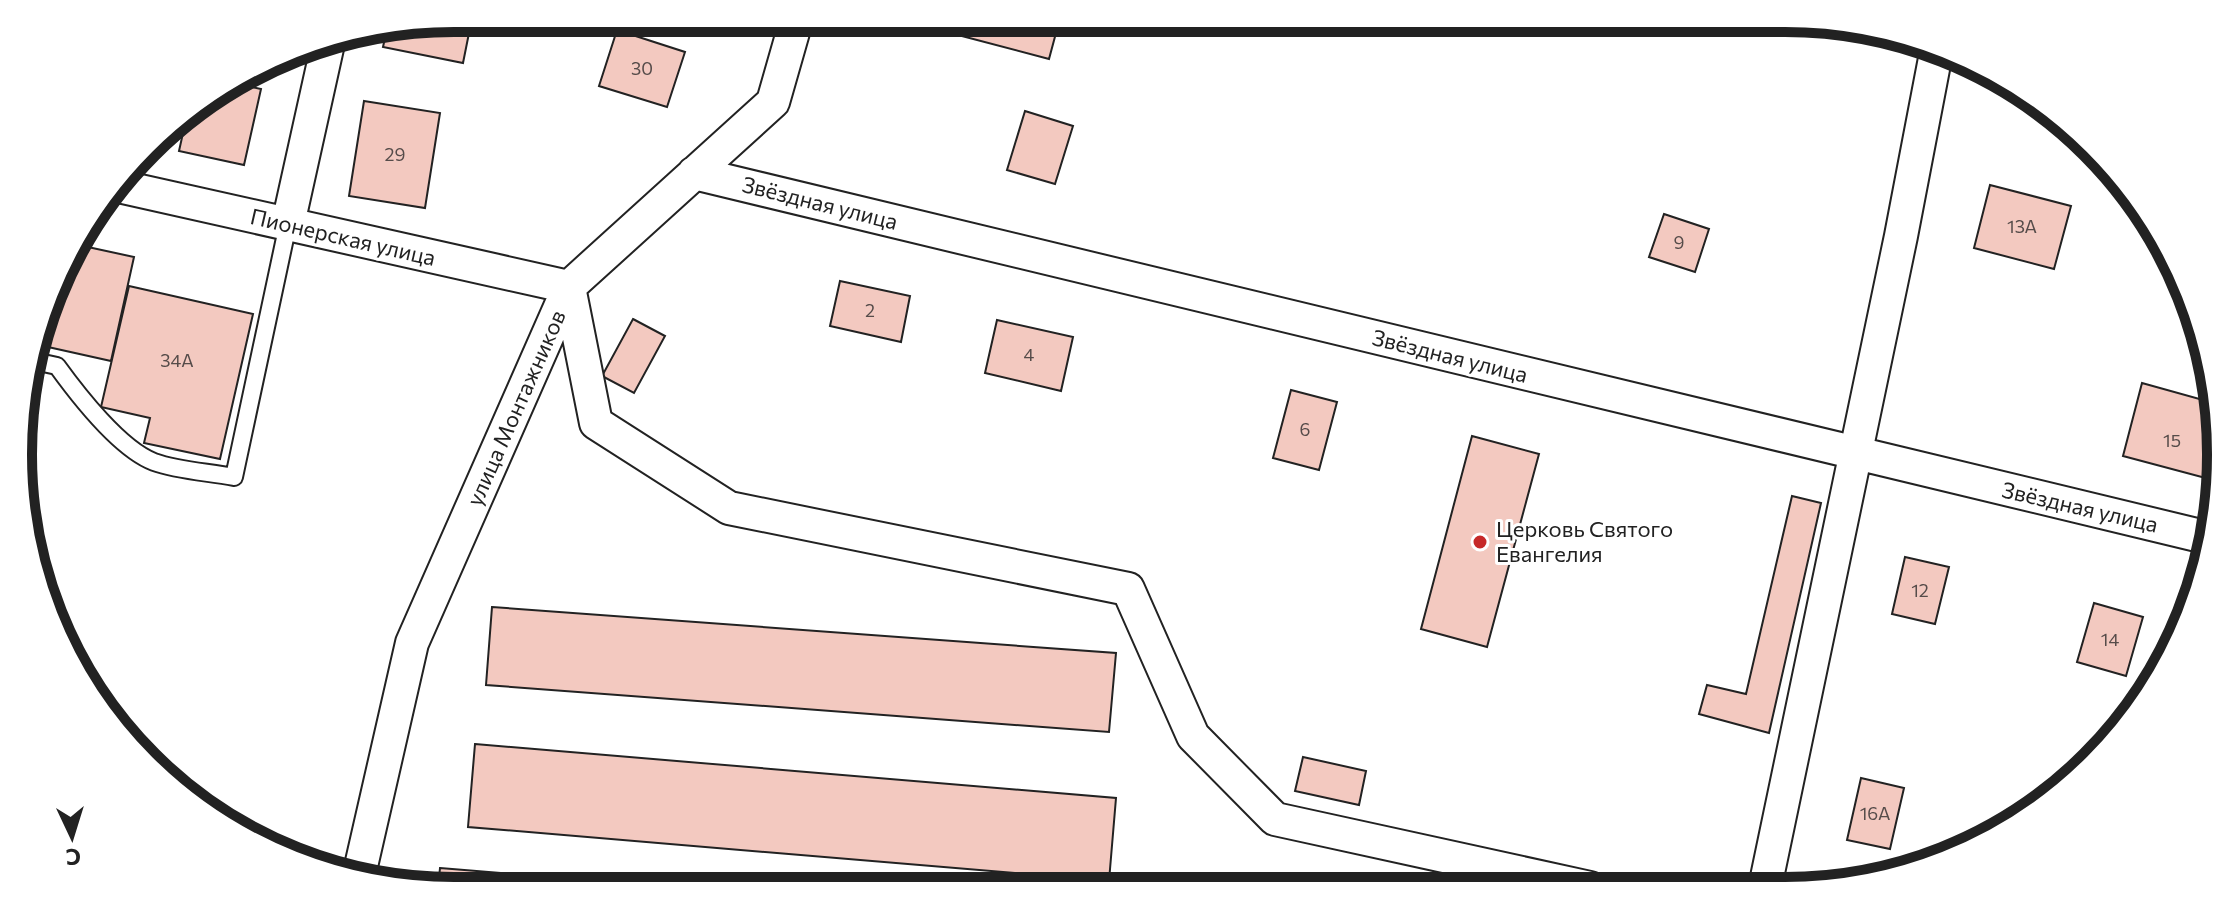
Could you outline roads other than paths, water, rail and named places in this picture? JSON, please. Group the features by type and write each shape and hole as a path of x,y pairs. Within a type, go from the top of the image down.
{"street":[{"name":"улица Монтажников","path":"361,867 412,643 569,287 773,102 793,32"},
{"path":"288,224 326,52"},
{"path":"1767,877 1935,60"},
{"name":"Звёздная улица","path":"694,173 2199,536"},
{"name":"Пионерская улица","path":"127,188 569,287"},
{"path":"569,287 596,423 729,508 1128,589 1193,736 1275,819 1540,877"}],"lane":[{"path":"42,363 57,366 79,396 114,433 153,461 234,477 288,224"}],"place":[{"name":"Церковь Святого Евангелия","path":"1480,542"}]}
